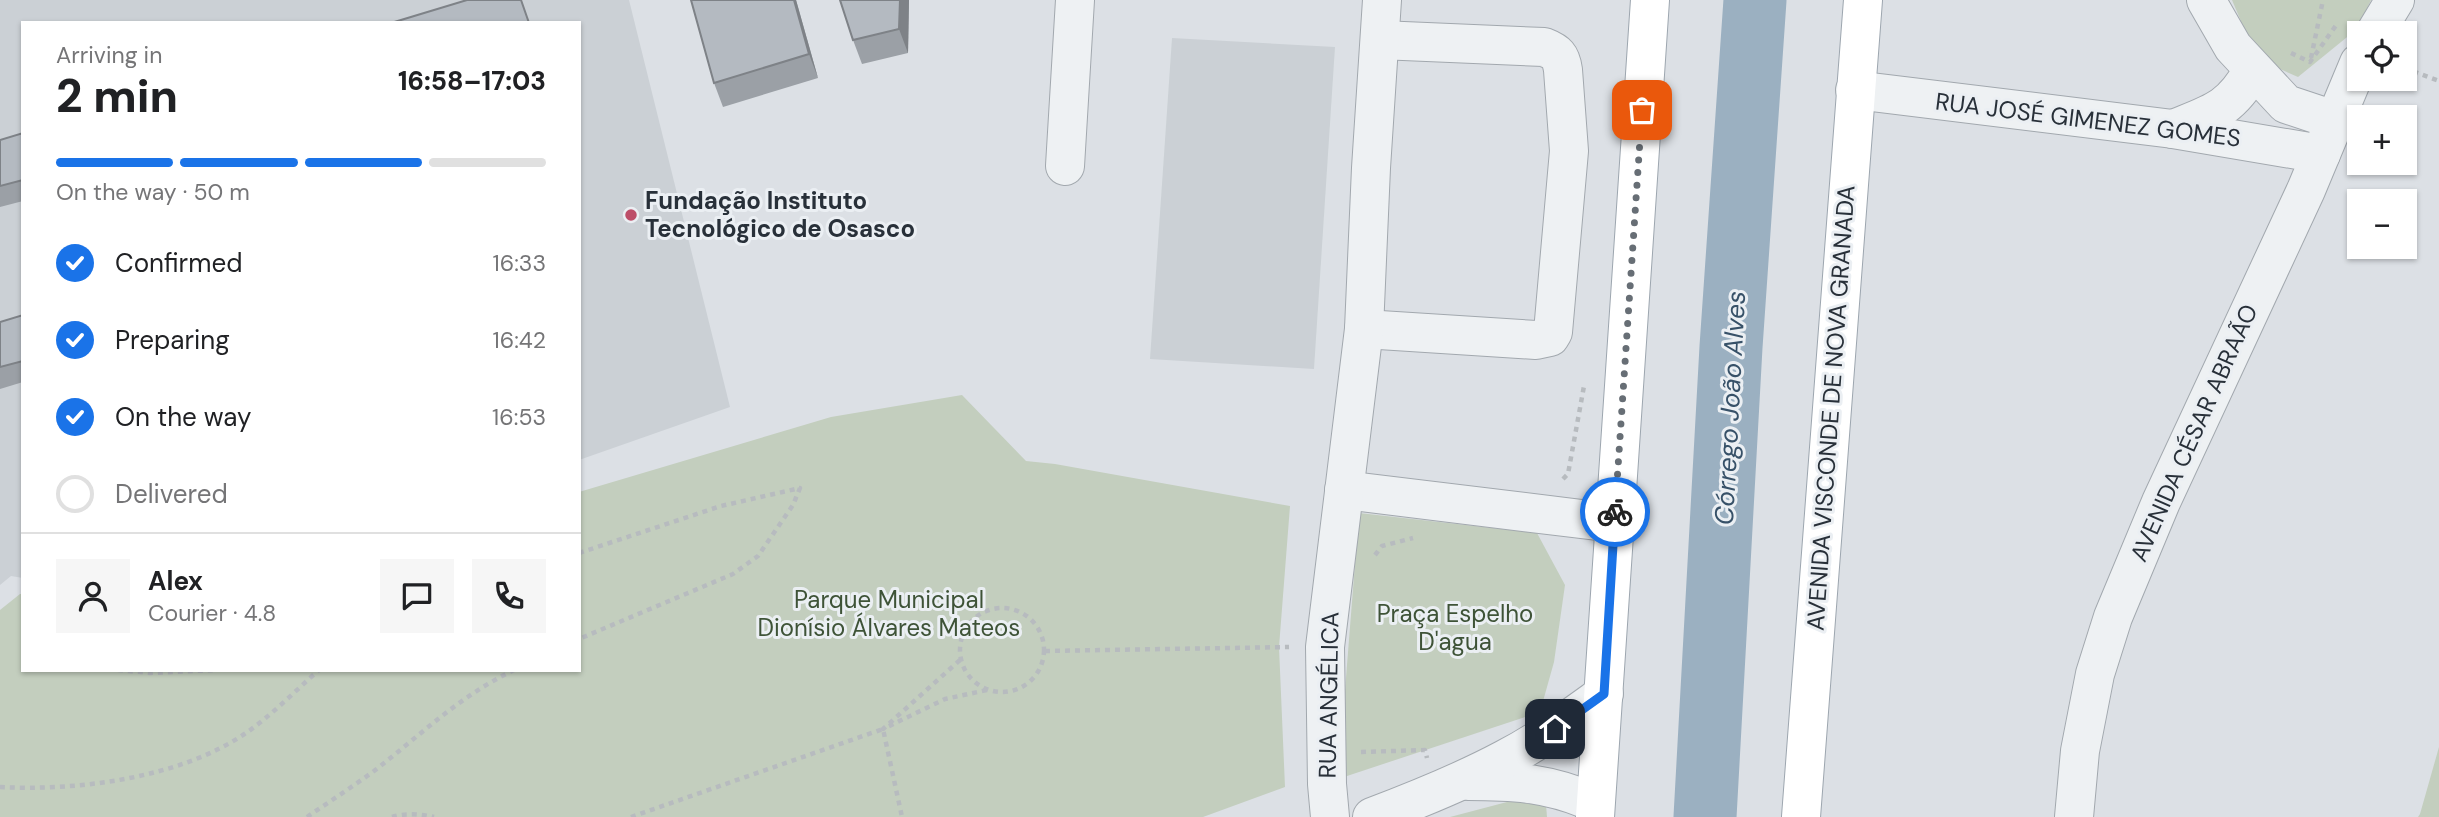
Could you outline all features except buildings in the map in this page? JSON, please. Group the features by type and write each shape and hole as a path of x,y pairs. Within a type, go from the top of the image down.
{"main road":[{"path":"1595,810 1650,0"},
{"name":"AVENIDA VISCONDE DE NOVA GRANADA","path":"1801,817 1854,90 1863,0"}],"street":[{"path":"1065,166 1075,0"},
{"name":"RUA ANGÉLICA","path":"1330,817 1325,647 1364,329 1382,0"},
{"path":"2206,0 2233,47 2253,70 2286,104 2328,137"},
{"path":"2382,21 2395,0"},
{"path":"1364,329 1536,340 1550,337 1553,332 1569,151 1563,70 1561,58 1555,51 1544,47 1380,40"},
{"path":"2173,129 2215,112 2231,102 2242,90 2253,70"},
{"name":"RUA JOSÉ GIMENEZ GOMES","path":"1854,90 2173,129 2328,137"},
{"name":"AVENIDA CÉSAR ABRAÃO","path":"2074,817 2080,751 2095,674 2113,617 2161,502 2347,91"},
{"path":"1344,490 1614,523"},
{"path":"1372,817 1505,759 1537,741 1604,694"},
{"path":"1447,786 1517,781 1566,790 1595,810"}],"path":[{"path":"2310,62 2323,0"},
{"path":"2307,70 2324,56 2341,19 2310,62"},
{"path":"2289,51 2310,62"},
{"path":"2417,73 2439,81"},
{"path":"1516,510 1543,496 1568,474 1585,383"},
{"path":"581,552 721,506 800,488 793,505 758,556 733,575 581,638"},
{"path":"1368,564 1382,546 1420,536"},
{"path":"631,817 883,729 945,699 987,690 1014,691 1026,685 1042,664 1045,651 1043,638 1027,615 1014,609 999,607 984,611 972,619 963,631 959,645 960,660 975,683 987,690"},
{"path":"1045,651 1325,647"},
{"path":"883,729 960,660"},
{"path":"139,672 172,672"},
{"path":"0,787 103,783 183,766 246,733 317,672"},
{"path":"307,817 373,771 437,718 490,682 510,672"},
{"path":"883,729 902,817"},
{"path":"1353,747 1359,752 1425,750 1447,786"},
{"path":"392,817 434,817"}],"shaded area":[{"name":"Fundação Instituto Tecnológico de Osasco","path":"0,0 629,0 730,407 581,459 581,21 21,21 21,578 11,576 0,585"},
{"path":"1172,38 1335,47 1314,369 1150,359"}],"green space":[{"path":"2232,0 2371,0 2361,21 2347,21 2347,37 2298,77 2257,59"},
{"name":"Parque Municipal Dionísio Álvares Mateos","path":"962,395 1026,461 1290,506 1279,647 1285,787 1203,817 0,817 0,610 20,594 21,672 581,672 581,491 831,417"},
{"name":"Praça Espelho D'agua","path":"1359,513 1537,533 1565,585 1554,662 1540,712 1338,779"},
{"path":"2439,747 2439,817 2418,817 2420,814"},
{"path":"1545,792 1547,817 1450,817"}],"waterway":[{"name":"Córrego João Alves","path":"1705,817 1731,347 1755,0"}],"way so far":[{"path":"1615,512 1642,110"}],"place":[{"name":"Fundação Instituto Tecnológico de Osasco","path":"631,215"}],"route":[{"path":"1555,729 1604,694 1615,512"}]}
